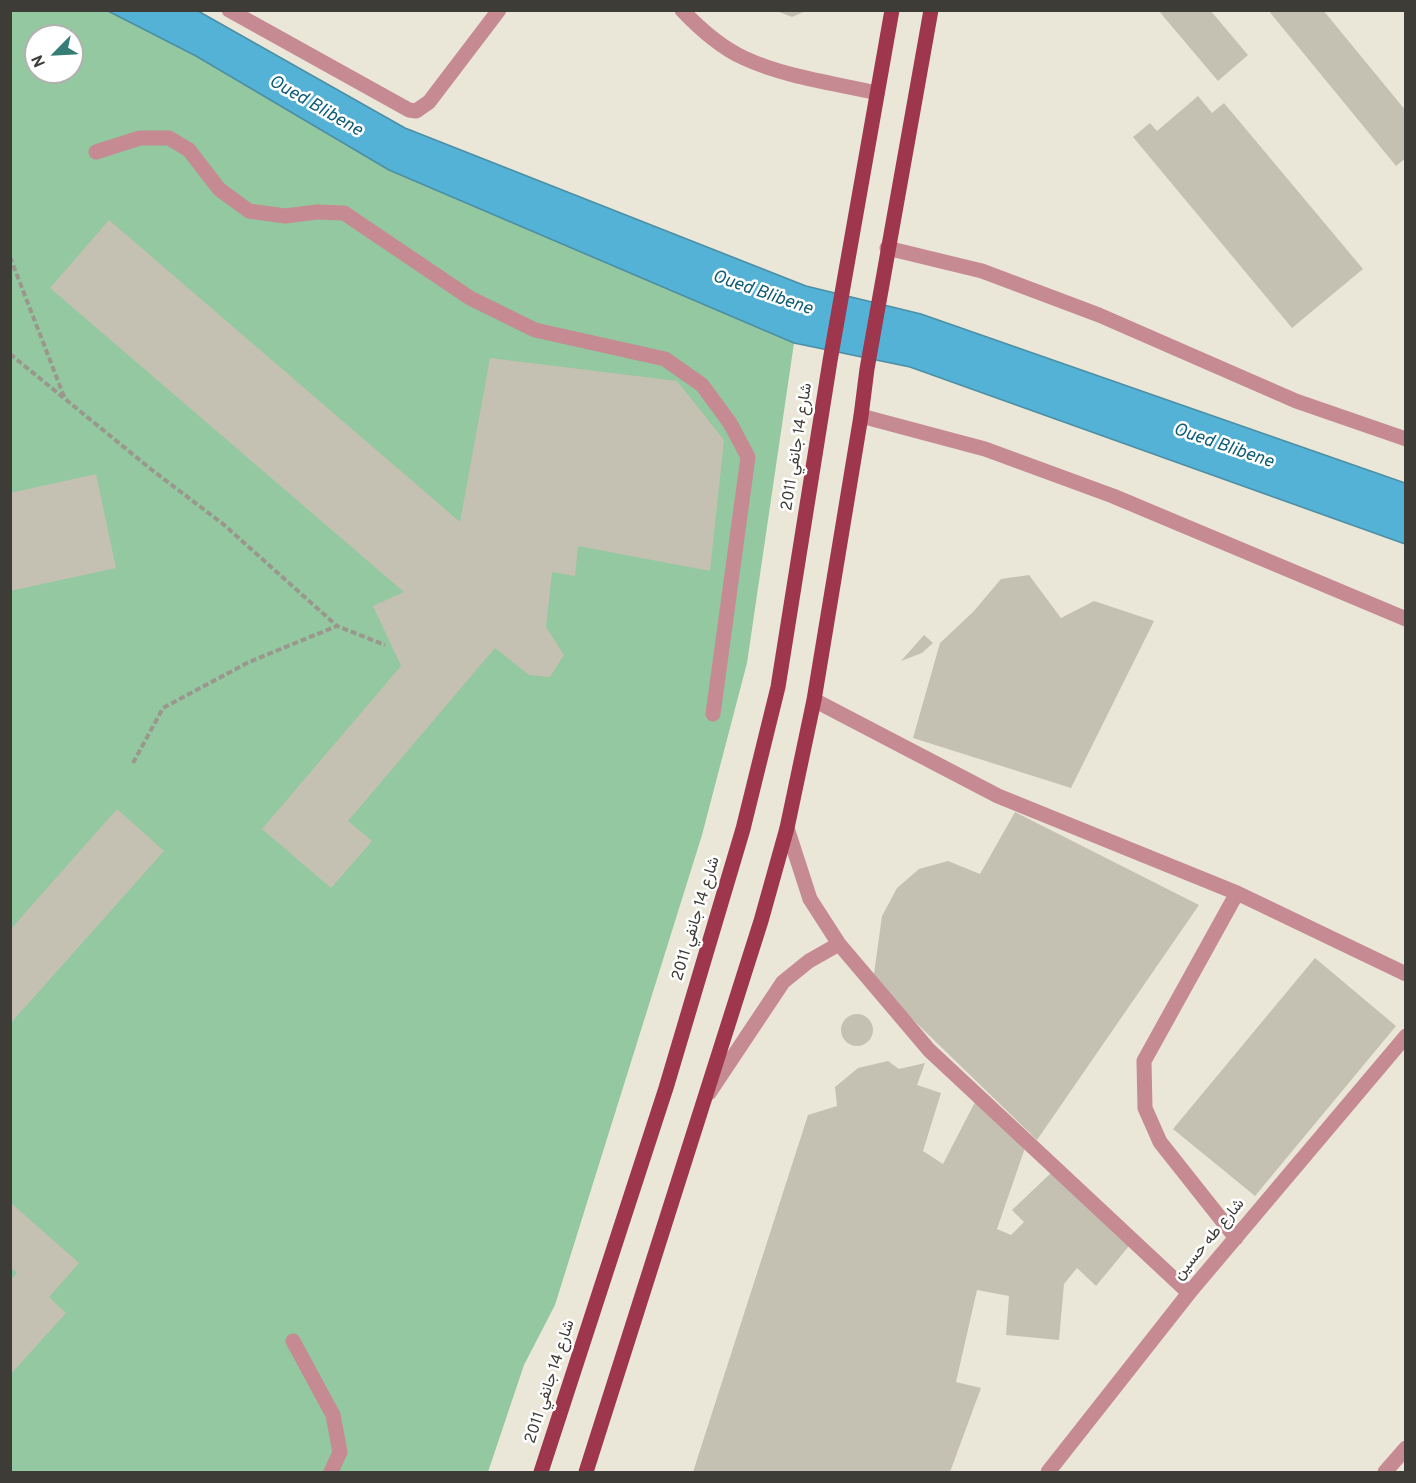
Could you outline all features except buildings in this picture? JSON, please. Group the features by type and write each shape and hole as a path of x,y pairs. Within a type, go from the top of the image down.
{"main road":[{"path":"877,93 892,10"},
{"path":"586,1473 761,921 787,828 814,700 887,248 931,10"},
{"name":"شارع 14 جانفي 2011","path":"541,1473 666,1088 743,829 778,687 830,361 877,93"}],"street":[{"path":"229,10 408,110 416,111 429,102 499,10"},
{"path":"682,10 702,31 742,57 781,72 877,93"},
{"path":"96,152 140,138 169,138 189,150 219,189 249,211 285,216 317,212 344,213 470,298 535,330 665,359 702,384 730,423 748,457 713,714"},
{"path":"887,248 982,271 1099,315 1296,401 1406,439"},
{"path":"861,416 985,448 1102,492 1406,619"},
{"path":"814,700 998,796 1237,893 1406,974"},
{"path":"787,828 810,900 839,944 929,1050 1189,1293"},
{"path":"1236,1238 1160,1142 1145,1108 1144,1061 1237,893"},
{"path":"703,1102 783,982 809,961 839,944"},
{"name":"شارع طه حسين","path":"1048,1473 1189,1293 1406,1036"},
{"path":"293,1341 333,1415 340,1452 331,1473"},
{"path":"1385,1473 1406,1448"}],"path":[{"path":"10,257 65,400"},
{"path":"10,354 223,524 337,626 385,645"},
{"path":"133,763 163,708 249,662 337,626"}],"green space":[{"path":"10,11 108,11 196,56 389,170 794,343 747,663 702,835 555,1305 524,1365 488,1472 11,1472"}],"water":[{"name":"Oued Blibene","path":"108,11 198,11 405,128 806,286 921,314 1405,483 1405,544 910,367 794,343 389,170 196,56"}]}
